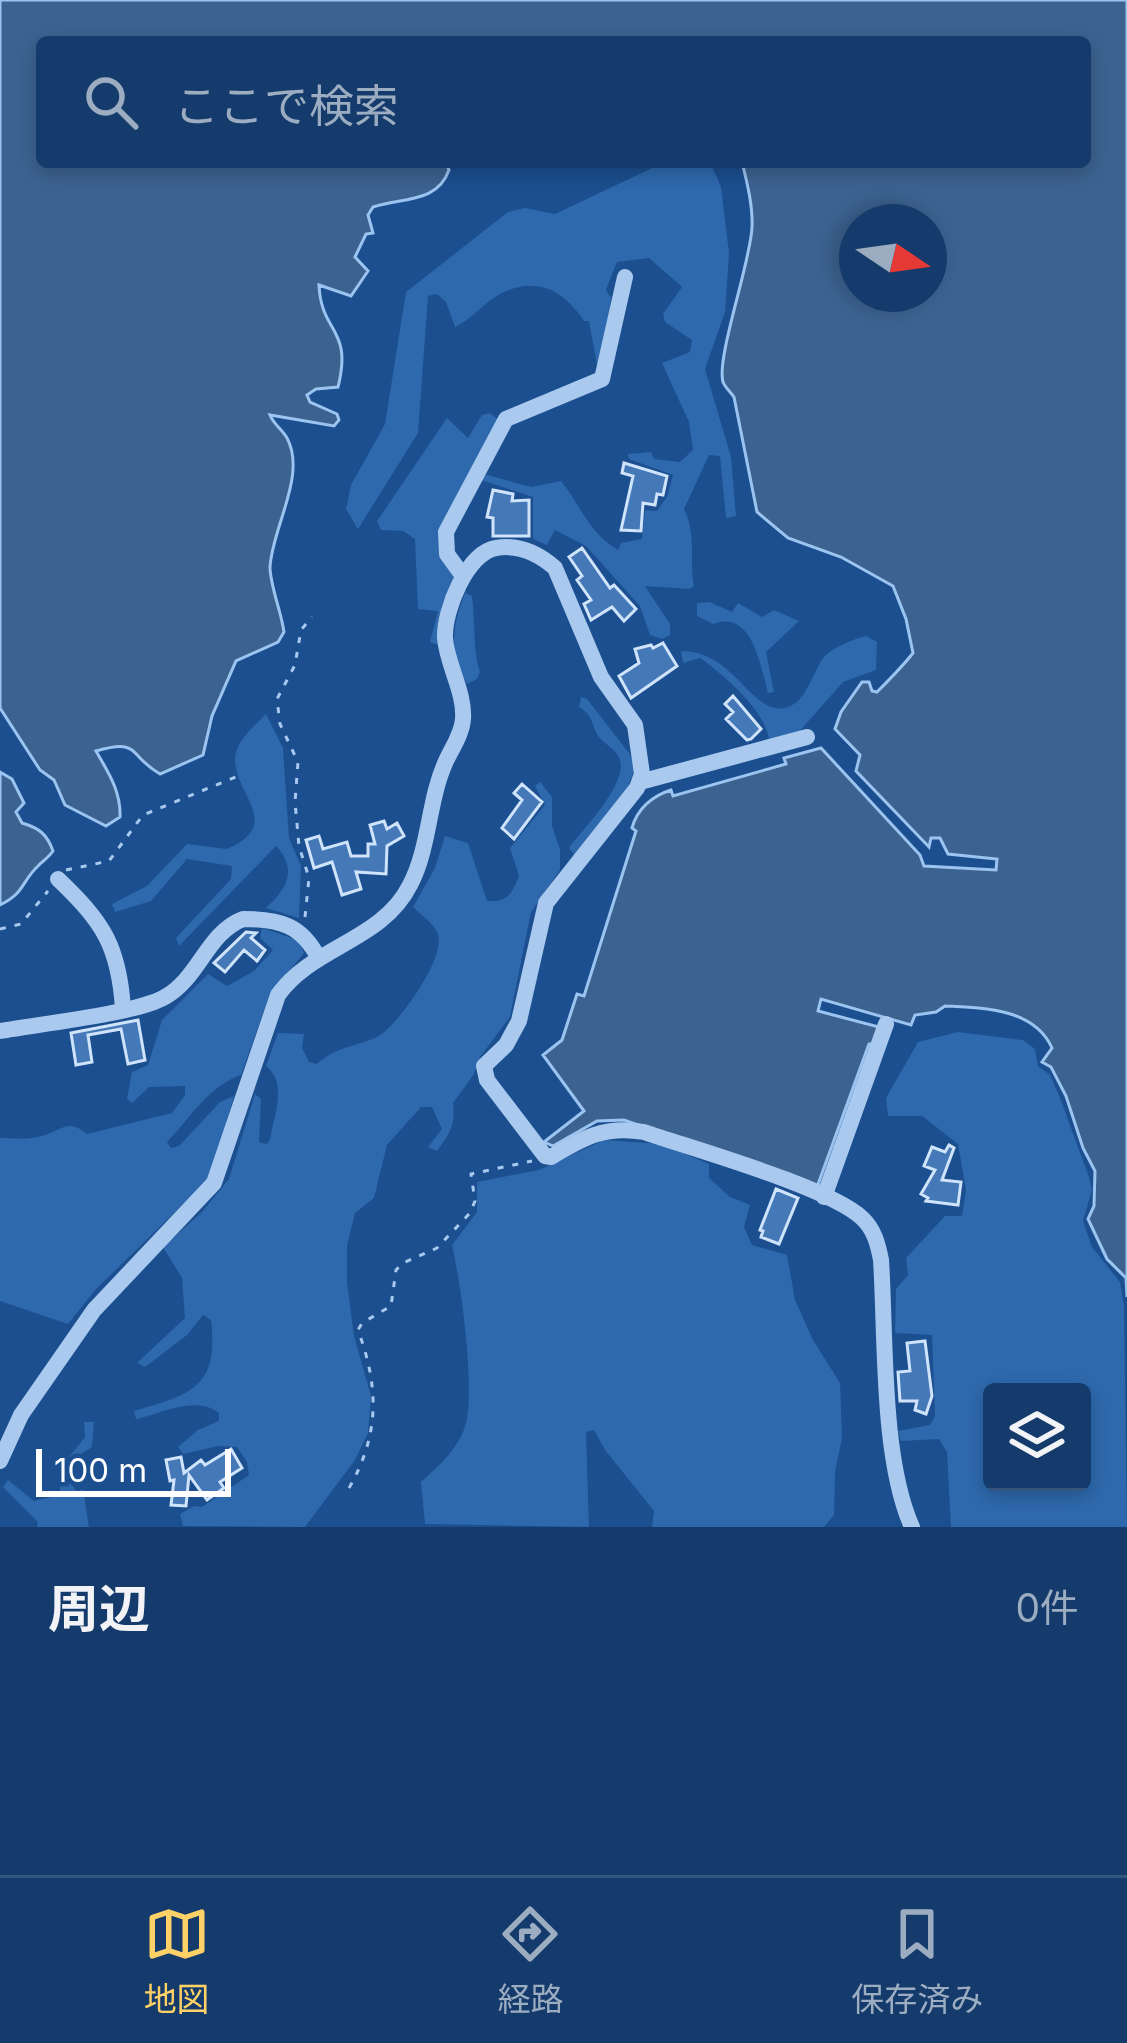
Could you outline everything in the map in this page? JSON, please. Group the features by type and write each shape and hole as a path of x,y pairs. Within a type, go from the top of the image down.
{"street":[{"path":"464,576 447,554 446,532 482,459 513,414 602,379 625,277"},
{"path":"0,1461 21,1415 94,1310 214,1183 278,995 289,980 377,925 413,879 433,795 463,725 445,634 464,576 478,555 501,548 529,551 555,568 602,677 635,725 643,760 640,782 546,902 519,1021 506,1045 484,1066 487,1080 544,1156 550,1157 589,1133 644,1132 824,1197 860,1216 877,1240 881,1260 890,1418 901,1495 912,1527"},
{"path":"640,782 807,737"},
{"path":"58,879 106,932 117,960 123,1009"},
{"path":"0,1031 165,998 231,924 244,919 268,920 303,933 319,959"},
{"path":"824,1197 886,1024"}],"path":[{"path":"303,933 309,878 299,845 298,762 280,724 277,699 295,665 301,631 312,617"},
{"path":"0,929 21,923 68,867 109,861 143,815 238,776"},
{"path":"349,1488 365,1460 375,1417 372,1373 358,1330 362,1323 391,1306 396,1270 437,1247 470,1213 475,1201 471,1174 544,1156"}],"shaded area":[{"path":"0,0 1127,0 1127,1297 1126,1278 1107,1259 1088,1219 1094,1206 1095,1171 1066,1096 1051,1067 1042,1062 1052,1048 1033,1025 1006,1013 945,1006 915,1015 911,1025 821,999 818,1011 879,1027 817,1187 624,1120 597,1121 553,1146 544,1142 584,1111 543,1055 562,1040 577,994 584,996 636,831 634,821 658,796 671,790 673,796 786,764 784,758 821,748 920,855 924,866 996,870 997,859 948,854 940,838 931,838 929,847 856,771 860,755 835,729 862,682 869,682 877,692 913,653 893,586 841,557 788,538 757,512 734,397 724,384 722,370 752,227 743,168 1091,168 1091,36 36,36 36,168 449,170 427,194 373,207 368,215 373,233 366,234 355,257 368,271 351,296 319,285 325,313 339,341 342,367 338,387 307,395 310,402 337,414 339,420 334,426 270,415 287,438 293,468 270,567 284,632 278,642 236,661 212,716 203,755 160,774 127,748 96,751 113,782 120,808 120,817 106,826 65,805 54,780 40,770 0,708"},
{"path":"652,168 713,168 721,187 729,253 725,312 705,369 731,457 736,516 726,518 720,456 709,455 684,509 694,586 645,586 670,624 670,635 662,639 650,635 640,606 586,546 555,530 547,545 533,539 533,497 481,480 484,474 531,487 561,481 608,543 618,550 621,543 642,539 645,510 657,511 673,475 629,459 628,454 651,452 654,459 680,462 693,450 689,422 662,363 690,352 692,340 665,322 663,314 682,287 649,258 617,262 606,290 611,298 602,365 597,365 589,321 549,289 527,286 502,293 455,327 446,302 437,294 428,296 418,433 358,529 346,509 351,485 385,424 406,292 508,212 525,208 555,214"},
{"path":"490,413 499,420 444,523 456,579 438,645 430,642 438,611 418,609 415,539 403,531 381,530 377,521 447,418 468,438 482,415"},
{"path":"465,593 472,596 480,672 467,684 454,639"},
{"path":"709,602 732,612 738,603 762,617 774,610 799,621 766,652 774,692 768,693 752,642 737,624 713,624 697,616 697,603"},
{"path":"866,636 877,642 876,670 843,682 798,733 769,740 760,717 742,694 700,658 683,663 681,651 715,661 762,702 785,708 804,693 828,653"},
{"path":"581,697 629,753 635,768 628,787 574,855 569,847 604,804 621,768 617,755 579,707"},
{"path":"266,714 283,748 289,838 301,866 299,918 266,908 287,879 287,863 276,846 179,946 176,938 231,879 232,866 187,859 151,901 115,912 112,904 147,886 187,844 227,849 252,830 253,809 235,761 238,747"},
{"path":"0,772 12,779 24,803 16,812 22,823 42,832 53,851 19,892 0,905"},
{"path":"540,782 552,797 560,870 531,912 510,1017 453,1103 451,1129 437,1151 428,1147 442,1129 432,1107 421,1107 387,1145 374,1198 355,1213 347,1246 347,1283 354,1336 371,1396 368,1433 355,1460 305,1527 183,1526 180,1514 202,1507 249,1475 237,1447 183,1454 178,1447 198,1430 219,1421 219,1413 210,1408 179,1407 136,1419 134,1411 197,1385 210,1361 211,1320 203,1315 187,1335 145,1367 137,1363 185,1318 182,1278 163,1247 202,1212 229,1179 255,1094 261,1099 259,1142 267,1144 270,1139 278,1090 266,1066 278,1033 304,1034 302,1048 309,1062 317,1064 386,1031 418,990 435,959 438,935 413,907 435,868 445,836 468,843 487,901 500,900 511,892 519,876 510,848 545,805 535,786"},
{"path":"262,928 298,940 304,953 270,994 241,1075 210,1094 167,1142 171,1148 179,1146 220,1102 234,1096 210,1178 96,1289 68,1324 0,1301 0,1138 37,1137 70,1126 87,1134 172,1113 185,1095 185,1086 149,1087 132,1103 127,1099 132,1072 148,1065 162,1020 208,974 227,986 254,971 273,950 260,938"},
{"path":"958,1032 1023,1040 1035,1049 1038,1066 1050,1075 1092,1190 1083,1221 1092,1247 1120,1282 1127,1527 951,1527 947,1452 939,1439 901,1441 898,1431 930,1425 935,1416 932,1335 895,1333 896,1289 908,1275 906,1258 945,1216 962,1216 966,1190 958,1144 922,1116 888,1116 886,1098 918,1042"},
{"path":"604,1140 662,1144 709,1164 709,1178 730,1197 750,1205 744,1227 752,1245 787,1255 795,1300 840,1383 842,1438 834,1515 824,1527 652,1527 654,1511 594,1430 586,1432 589,1527 425,1524 421,1482 454,1448 466,1423 468,1360 452,1245 477,1212 477,1182 539,1170"},
{"path":"84,1422 94,1422 92,1447 76,1457 67,1478 77,1492 83,1489 89,1527 37,1527 38,1522 3,1487 8,1480 34,1501 60,1495 60,1468 85,1437"}],"building":[{"path":"624,463 667,476 655,505 643,503 641,531 621,530 633,476 622,473"},
{"path":"493,490 513,494 512,501 529,500 529,536 493,536 493,518 487,517"},
{"path":"582,548 610,588 614,585 636,609 624,621 612,607 591,620 584,604 591,600 569,557"},
{"path":"663,643 677,666 631,698 619,676 639,663 635,649"},
{"path":"733,696 761,729 751,739 726,719 733,712 725,704"},
{"path":"522,784 542,802 514,839 502,828 522,800 514,793"},
{"path":"384,821 387,829 397,823 404,836 387,846 386,874 356,872 361,889 342,895 332,862 314,868 306,840 319,836 323,849 347,842 351,856 368,856 368,844 375,844 370,825"},
{"path":"246,932 256,933 251,938 265,950 257,961 244,950 225,972 214,963"},
{"path":"138,1020 145,1060 128,1064 121,1029 88,1035 92,1062 76,1065 71,1033"},
{"path":"949,1145 954,1148 942,1180 961,1182 958,1205 926,1201 921,1194 935,1170 924,1166 932,1147 945,1152"},
{"path":"776,1189 798,1198 779,1244 761,1237 760,1230"},
{"path":"925,1341 932,1396 926,1414 915,1410 917,1401 900,1401 898,1372 910,1371 907,1343"},
{"path":"231,1449 242,1468 220,1482 224,1488 207,1500 189,1475 186,1506 171,1505 174,1480 170,1481 166,1460 181,1457 184,1473 201,1460 205,1465"}]}
